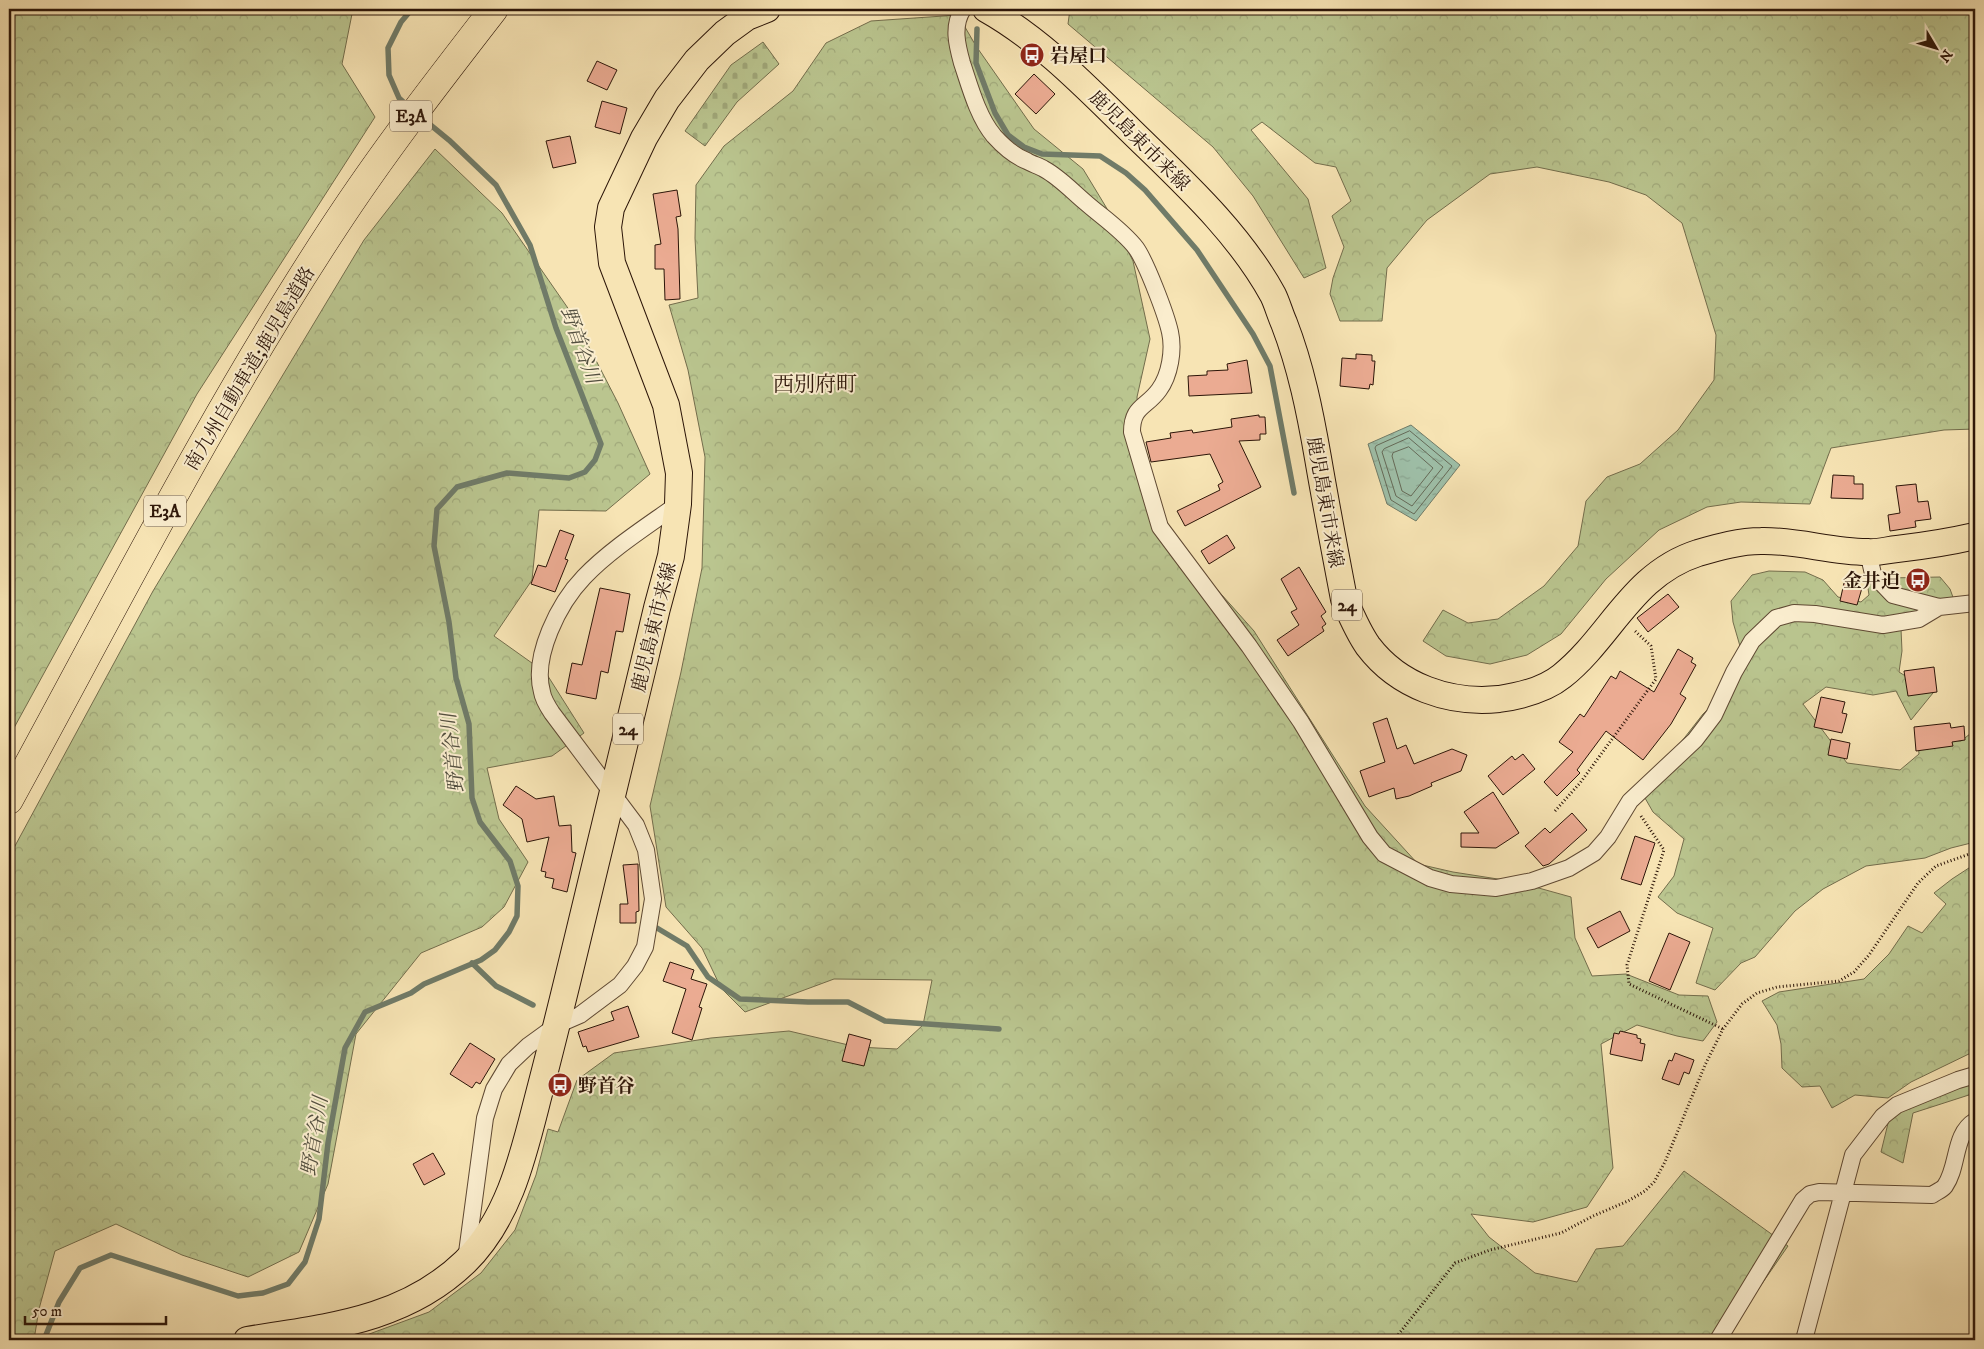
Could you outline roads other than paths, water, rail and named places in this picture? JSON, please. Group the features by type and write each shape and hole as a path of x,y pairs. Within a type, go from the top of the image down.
{"highway":[{"name":"南九州自動車道;鹿児島道路","path":"9,800 148,543 239,380 333,228 400,131 494,9"}],"main road":[{"name":"鹿児島東市来線","path":"246,1340 364,1319 402,1306 438,1285 465,1262 497,1219 521,1162 557,1025 671,556 678,504 679,473 666,405 612,263 608,227 611,208 644,138 667,98 697,60 725,33 747,17 767,9"},
{"name":"鹿児島東市来線","path":"986,9 1006,20 1047,51 1180,179 1217,218 1251,260 1269,289 1291,341 1306,389 1344,599 1355,625 1369,647 1406,680 1428,691 1451,697 1482,701 1514,697 1538,689 1560,678 1580,662 1630,598 1652,580 1674,564 1696,554 1737,543 1772,541 1868,552 1923,546 1975,536"}],"street":[{"path":"963,9 956,40 967,79 983,118 993,135 1008,150 1025,161 1044,169 1056,178 1136,248 1165,315 1172,351 1167,374 1159,390 1137,411 1132,419 1132,432 1160,527 1249,646 1302,722 1370,837 1384,854 1430,878 1451,884 1496,888 1532,881 1569,868 1594,853 1608,837 1630,801 1695,740 1714,715 1734,672 1752,640 1776,618 1794,614 1816,614 1883,625 1919,619 1939,607"},
{"path":"465,1262 485,1118 494,1089 510,1064 528,1046 557,1025 580,1015 620,985 635,966 646,947 653,899 646,850 636,825 552,713 542,693 540,669 545,642 561,610 583,578 608,556 678,504"},
{"path":"1868,552 1873,574 1893,595 1939,607 1975,603"},
{"path":"1804,1340 1853,1155 1883,1116 1897,1105 1975,1075"},
{"path":"1718,1340 1803,1200 1810,1194 1843,1192 1932,1195 1944,1188 1956,1163 1966,1126 1975,1121"}],"water":[{"path":"1411,425 1460,465 1416,521 1387,504 1368,444"}],"waterway":[{"name":"野首谷川","path":"410,108 399,98 389,75 388,48 401,22 412,9"},
{"path":"977,29 976,63 995,113 1008,135 1024,147 1042,154 1100,156 1126,173 1145,190 1197,250 1253,334 1270,366 1294,493"},
{"name":"野首谷川","path":"44,1340 59,1302 80,1268 111,1255 238,1296 263,1293 288,1284 305,1262 319,1219 328,1143 345,1048 365,1012 481,960 495,950 509,932 517,916 518,886 510,861 480,822 472,798 469,724 456,678 449,622 434,546 437,509 457,487 507,473 569,478 585,472 595,460 601,444 556,328 530,245 496,185 449,140 421,117"},
{"path":"657,928 687,946 708,977 740,999 848,1002 885,1021 999,1029"},
{"path":"472,963 496,986 533,1005"}],"place":[{"name":"岩屋口","path":"1032,55"},
{"name":"金井迫","path":"1918,580"},
{"name":"野首谷","path":"560,1085"}],"district":[{"name":"西別府町","path":"815,384"}]}
